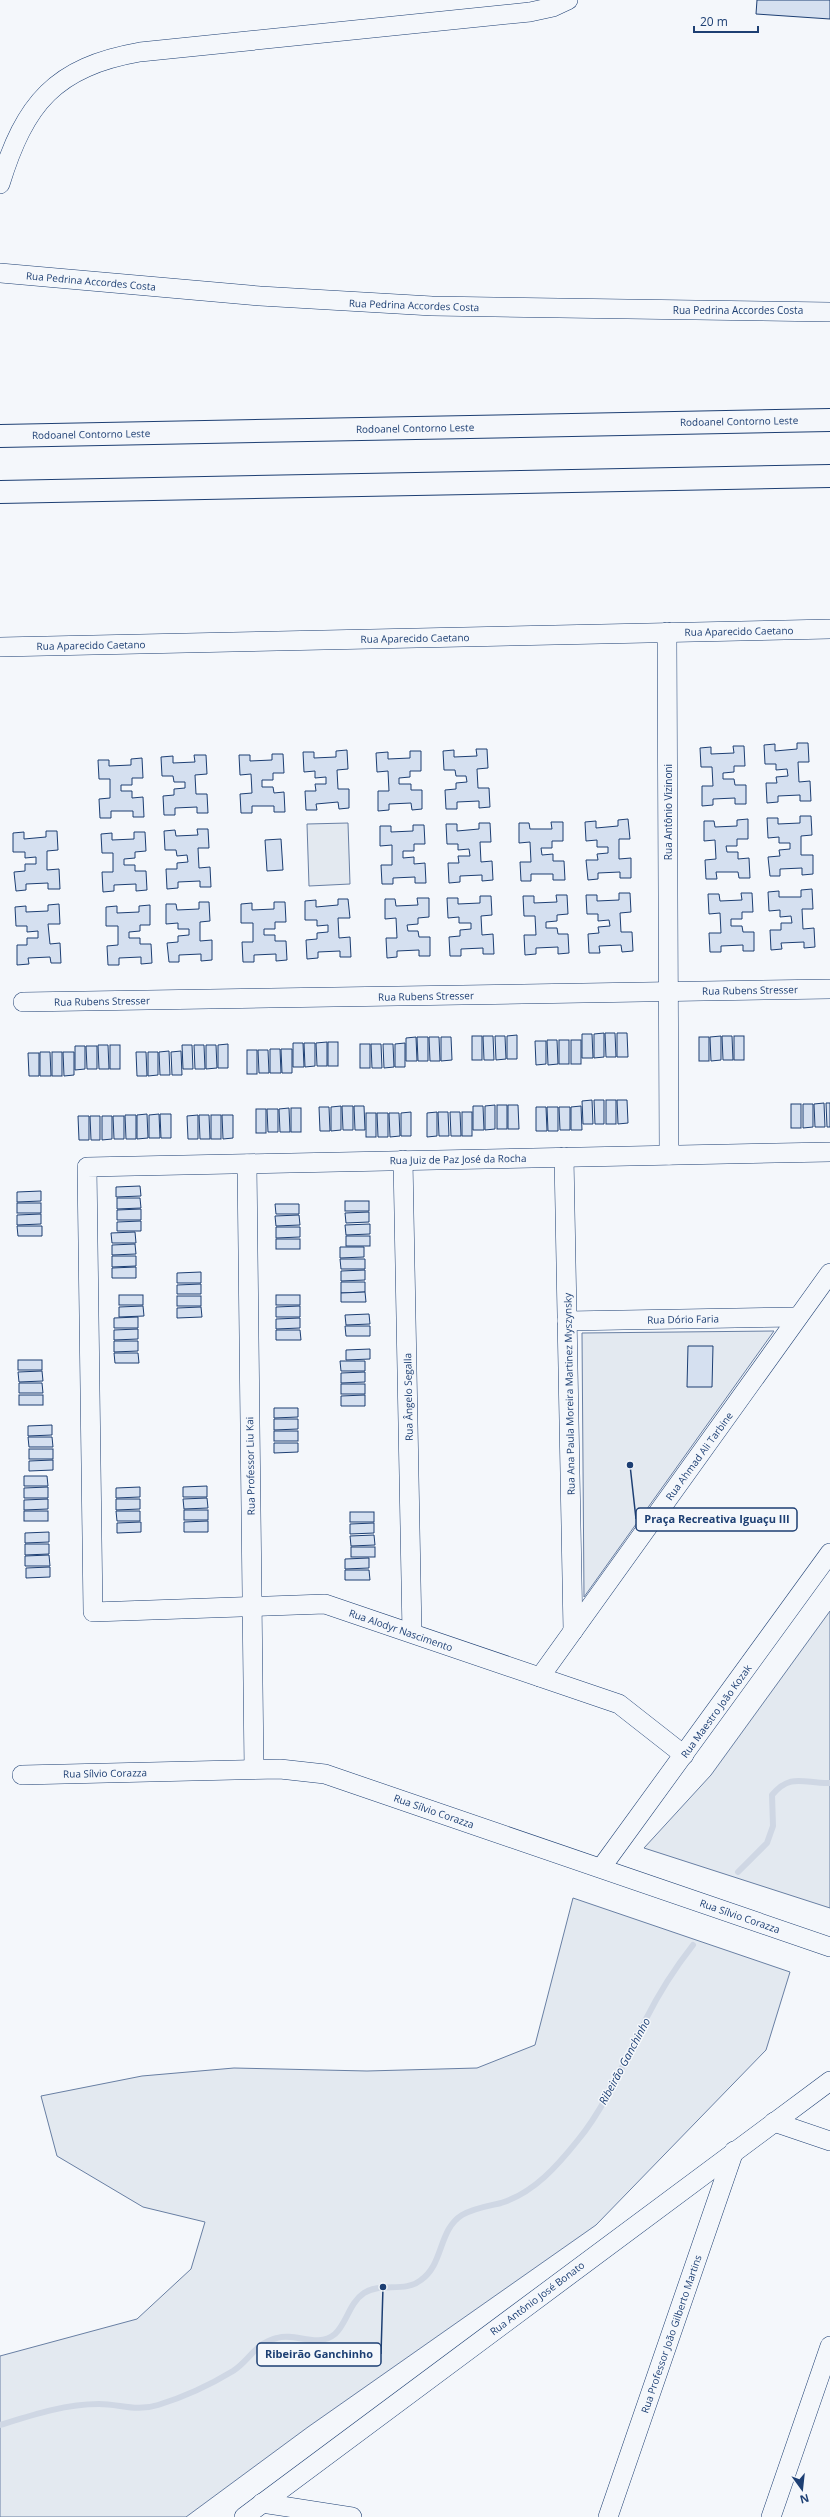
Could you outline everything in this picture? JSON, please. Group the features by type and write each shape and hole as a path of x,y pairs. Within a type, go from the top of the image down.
{"highway":[{"name":"Rodoanel Contorno Leste","path":"0,436 830,420"},
{"path":"0,492 830,476"}],"street":[{"path":"0,184 10,152 22,124 37,104 63,80 86,66 110,57 140,52 530,12 554,7 568,0"},
{"name":"Rua Pedrina Accordes Costa","path":"0,273 260,296 424,306 830,312"},
{"name":"Rua Aparecido Caetano","path":"0,647 830,629"},
{"name":"Rua Antônio Vizinoni","path":"667,632 668,1155"},
{"name":"Rua Rubens Stresser","path":"23,1002 830,989"},
{"name":"Rua Juiz de Paz José da Rocha","path":"93,1612 87,1167 830,1152"},
{"name":"Rua Ana Paula Moreira Martinez Myszynsky","path":"564,1157 573,1632"},
{"name":"Rua Ângelo Segalla","path":"403,1160 412,1633"},
{"name":"Rua Professor Liu Kai","path":"247,1164 254,1769"},
{"name":"Rua Ahmad Ali Tarbine","path":"540,1677 830,1274"},
{"name":"Rua Dório Faria","path":"567,1321 798,1317"},
{"name":"Rua Maestro João Kozak","path":"601,1868 830,1553"},
{"name":"Rua Alodyr Nascimento","path":"93,1612 325,1604 619,1704 684,1754"},
{"name":"Rua Sílvio Corazza","path":"22,1775 254,1769 299,1770 325,1774 830,1947"},
{"name":"Rua Antônio José Bonato","path":"244,2517 830,2081"},
{"path":"774,2122 830,2140"},
{"name":"Rua Professor João Gilberto Martins","path":"608,2517 734,2151"},
{"path":"771,2517 830,2346"},
{"path":"262,2504 344,2516"}],"shaded area":[{"path":"348,823 350,884 309,886 307,824"},
{"path":"774,1331 584,1597 582,1333"},
{"path":"830,1611 830,1908 644,1848 711,1775"},
{"path":"573,1898 790,1972 766,2050 596,2225 308,2427 186,2517 0,2517 0,2356 137,2319 191,2269 205,2222 143,2207 57,2156 41,2096 142,2076 234,2068 367,2071 477,2068 535,2045"}],"building":[{"path":"757,0 830,0 830,19 756,14"},
{"path":"797,743 808,743 809,762 798,762 799,782 810,781 811,801 800,801 800,795 778,796 778,802 767,803 766,783 777,783 776,777 788,776 787,769 776,770 776,764 765,764 764,745 775,744 775,751 797,749"},
{"path":"733,746 744,746 745,766 734,766 734,772 723,773 723,779 734,779 735,785 746,785 746,804 735,804 735,798 713,799 713,805 702,806 702,786 713,786 712,767 701,767 700,748 711,747 711,754 734,753"},
{"path":"476,749 487,749 488,768 477,769 478,788 489,788 490,807 479,808 479,801 457,802 457,809 446,809 445,790 456,789 456,783 467,782 466,776 456,776 455,770 444,770 443,751 454,750 454,757 477,756"},
{"path":"347,750 348,769 337,770 338,789 349,789 349,808 339,809 338,802 316,804 317,810 306,810 305,791 316,791 315,784 326,784 326,777 315,778 315,771 304,772 303,752 314,752 314,758 336,757 336,751"},
{"path":"410,751 421,751 421,771 410,771 410,777 399,778 399,784 411,784 411,790 422,790 422,809 412,810 411,803 389,804 389,810 378,811 378,791 389,791 388,771 377,772 376,753 388,752 388,759 410,758"},
{"path":"272,754 283,754 284,773 273,773 273,780 262,780 262,787 273,787 274,793 284,792 285,812 274,812 274,806 252,806 252,813 241,813 240,794 252,793 251,774 240,775 239,755 250,755 250,761 272,760"},
{"path":"194,755 206,755 207,774 195,775 196,794 207,794 208,813 197,813 197,807 175,808 175,815 164,815 163,796 174,795 174,789 185,788 185,782 174,782 173,776 162,776 161,757 173,756 173,763 195,762"},
{"path":"142,758 143,778 132,778 132,785 121,785 121,791 132,791 132,798 143,797 144,817 133,817 133,811 111,811 111,818 100,818 99,799 110,798 110,779 99,779 98,760 109,760 109,766 131,765 131,759"},
{"path":"800,816 811,816 812,835 801,836 801,855 813,855 813,874 802,875 802,868 780,869 780,876 770,876 768,857 780,856 779,850 790,849 790,843 779,843 779,837 768,838 767,818 778,818 778,824 800,823"},
{"path":"628,819 630,839 619,839 619,859 631,858 631,878 620,878 620,872 598,873 598,879 588,880 586,860 598,860 597,854 608,853 608,847 597,847 597,840 586,841 585,822 596,821 596,828 618,826 618,820"},
{"path":"748,819 748,839 737,839 737,846 726,846 727,852 738,852 738,859 749,858 750,878 739,878 738,872 716,872 717,879 706,879 705,860 716,859 715,840 704,841 704,821 714,821 715,827 737,826 737,820"},
{"path":"551,822 563,822 563,841 552,841 552,848 541,848 542,855 553,854 553,861 564,861 565,880 553,880 553,874 531,874 531,881 521,881 520,862 531,862 530,842 519,843 519,823 529,823 530,829 552,829"},
{"path":"479,823 490,823 491,842 480,842 481,862 492,861 493,880 482,881 482,875 460,876 460,882 449,883 448,863 459,863 458,856 470,856 469,849 458,850 458,844 447,844 446,824 457,824 457,831 479,829"},
{"path":"413,825 424,825 425,844 414,844 414,851 403,851 403,858 414,857 414,864 425,863 426,883 415,883 415,877 393,878 393,884 382,884 381,865 392,865 392,845 380,846 380,826 391,826 391,832 413,831"},
{"path":"197,829 208,829 209,848 198,848 199,868 210,867 211,887 200,887 200,881 178,882 178,888 167,889 166,869 177,869 177,863 188,862 187,855 177,856 176,850 165,850 164,831 175,830 176,836 198,835"},
{"path":"46,831 57,831 58,850 47,851 47,870 59,869 60,889 48,889 48,883 26,884 26,890 16,891 14,872 25,871 25,864 36,864 36,857 25,858 25,852 13,852 13,833 24,832 24,839 46,837"},
{"path":"134,832 145,832 146,851 135,852 135,858 124,859 124,865 135,865 135,871 146,871 147,890 136,891 136,884 114,885 114,891 103,892 102,872 113,872 113,853 102,853 101,834 112,833 112,840 134,839"},
{"path":"281,839 283,870 267,871 265,840"},
{"path":"812,889 813,909 802,909 803,929 814,928 815,947 804,948 804,942 781,943 782,949 771,950 770,930 781,930 781,923 792,923 791,916 780,917 780,910 769,911 768,892 779,891 779,897 801,897 801,890"},
{"path":"619,893 630,893 631,912 620,913 621,932 632,932 633,951 622,952 621,945 599,946 600,953 589,953 588,934 599,933 598,927 610,926 609,920 598,921 598,914 587,914 586,895 597,895 597,901 619,900"},
{"path":"741,893 752,893 753,912 742,912 742,919 731,919 731,926 742,926 743,932 754,932 754,951 743,951 743,945 721,946 721,952 710,952 709,933 721,933 720,913 709,914 708,894 719,894 720,901 742,900"},
{"path":"556,895 567,895 568,914 557,915 557,921 546,922 546,928 557,928 558,934 568,934 569,953 558,954 558,947 536,948 536,954 525,955 524,935 536,935 535,916 524,916 523,896 534,896 534,903 557,902"},
{"path":"480,896 491,896 492,915 481,916 482,935 493,934 494,954 483,954 483,948 461,949 461,956 450,956 449,937 460,936 460,930 471,929 471,923 459,923 459,917 448,918 447,898 458,898 458,904 480,903"},
{"path":"417,898 429,898 429,917 418,918 418,924 407,925 408,931 418,931 419,937 430,937 430,956 419,956 419,950 397,951 397,957 387,958 386,938 397,938 396,918 385,919 385,899 395,899 396,906 418,905"},
{"path":"338,899 348,899 350,918 338,918 339,938 350,937 351,957 340,957 340,951 318,952 318,958 307,959 306,940 317,939 317,933 328,932 328,925 317,926 317,920 305,920 305,901 316,900 316,907 338,905"},
{"path":"199,902 209,902 210,921 200,922 200,941 212,940 212,960 201,961 201,954 179,955 179,962 169,962 167,943 178,942 178,936 189,935 189,929 178,929 178,923 166,924 166,904 176,904 177,910 199,909"},
{"path":"274,902 285,902 286,922 275,922 275,929 264,929 264,935 275,935 275,941 286,941 287,960 276,961 276,954 254,955 254,962 243,962 242,942 253,942 253,923 241,923 241,904 252,903 252,910 274,909"},
{"path":"59,904 60,924 48,924 50,944 60,943 61,963 51,963 50,957 28,958 29,964 17,965 17,945 27,945 27,938 38,938 38,931 27,932 27,926 16,926 15,907 26,906 26,912 48,911 48,905"},
{"path":"150,905 150,925 140,925 140,931 129,932 129,938 140,938 140,944 151,944 152,963 141,964 141,957 119,958 119,965 108,965 107,946 118,945 118,926 106,926 106,907 117,906 117,913 139,912 139,906"},
{"path":"604,1033 604,1057 594,1058 594,1034"},
{"path":"605,1033 615,1033 616,1057 606,1057"},
{"path":"617,1033 627,1033 628,1057 617,1057"},
{"path":"582,1034 592,1034 593,1058 582,1058"},
{"path":"517,1035 517,1059 507,1059 507,1036"},
{"path":"472,1036 482,1036 482,1060 472,1060"},
{"path":"483,1036 493,1036 494,1060 484,1060"},
{"path":"495,1036 505,1036 506,1059 496,1060"},
{"path":"721,1036 721,1060 711,1061 710,1037"},
{"path":"722,1036 732,1036 733,1060 723,1060"},
{"path":"734,1036 744,1036 744,1060 734,1060"},
{"path":"416,1037 417,1061 406,1061 406,1038"},
{"path":"417,1037 428,1037 428,1061 418,1061"},
{"path":"429,1037 439,1037 440,1061 430,1061"},
{"path":"441,1037 451,1037 452,1060 441,1061"},
{"path":"699,1037 709,1037 709,1061 699,1061"},
{"path":"547,1040 557,1040 558,1064 548,1065"},
{"path":"559,1040 569,1040 569,1064 559,1064"},
{"path":"571,1040 581,1040 581,1064 571,1064"},
{"path":"535,1041 546,1041 546,1064 536,1065"},
{"path":"327,1042 327,1066 317,1066 316,1043"},
{"path":"328,1042 338,1042 338,1066 328,1066"},
{"path":"293,1043 303,1043 304,1067 293,1067"},
{"path":"304,1043 315,1043 315,1066 305,1067"},
{"path":"405,1043 405,1067 395,1067 395,1044"},
{"path":"228,1044 228,1068 218,1068 218,1045"},
{"path":"360,1044 370,1044 370,1068 360,1068"},
{"path":"371,1044 381,1044 382,1068 372,1068"},
{"path":"383,1044 393,1044 394,1067 384,1068"},
{"path":"98,1045 108,1045 109,1069 99,1069"},
{"path":"110,1045 120,1045 120,1069 110,1069"},
{"path":"182,1045 192,1045 193,1069 183,1069"},
{"path":"194,1045 204,1045 205,1069 195,1069"},
{"path":"206,1045 216,1045 217,1068 206,1069"},
{"path":"75,1046 85,1046 85,1069 75,1070"},
{"path":"86,1046 97,1046 97,1069 87,1069"},
{"path":"270,1049 280,1049 281,1073 270,1073"},
{"path":"281,1049 292,1049 292,1073 282,1073"},
{"path":"247,1050 257,1050 257,1074 247,1074"},
{"path":"258,1050 268,1050 269,1073 259,1073"},
{"path":"169,1051 170,1075 160,1075 159,1052"},
{"path":"181,1051 182,1075 172,1075 171,1052"},
{"path":"40,1052 50,1052 51,1076 40,1076"},
{"path":"52,1052 62,1052 62,1076 52,1076"},
{"path":"63,1052 74,1052 74,1075 64,1076"},
{"path":"136,1052 146,1052 147,1076 137,1076"},
{"path":"148,1052 158,1052 158,1075 148,1076"},
{"path":"28,1053 39,1053 39,1076 29,1076"},
{"path":"592,1100 593,1124 583,1124 582,1101"},
{"path":"594,1100 604,1100 604,1124 595,1124"},
{"path":"606,1100 616,1100 616,1124 606,1124"},
{"path":"617,1100 627,1100 628,1123 618,1124"},
{"path":"824,1103 825,1127 815,1127 814,1104"},
{"path":"826,1103 830,1103 830,1127 827,1127"},
{"path":"791,1104 801,1104 801,1128 791,1128"},
{"path":"803,1104 813,1104 813,1127 803,1128"},
{"path":"495,1105 495,1129 485,1130 485,1106"},
{"path":"497,1105 507,1105 507,1129 497,1129"},
{"path":"508,1105 518,1105 519,1129 508,1129"},
{"path":"341,1106 341,1130 331,1131 331,1107"},
{"path":"342,1106 353,1106 353,1130 343,1130"},
{"path":"354,1106 364,1106 365,1130 355,1130"},
{"path":"473,1106 483,1106 484,1130 473,1130"},
{"path":"581,1106 582,1130 571,1130 571,1107"},
{"path":"319,1107 329,1107 330,1131 320,1131"},
{"path":"536,1107 546,1107 547,1131 536,1131"},
{"path":"547,1107 558,1107 558,1131 548,1131"},
{"path":"559,1107 570,1107 570,1130 560,1130"},
{"path":"289,1108 290,1132 280,1132 279,1109"},
{"path":"291,1108 301,1108 301,1132 291,1132"},
{"path":"256,1109 266,1109 266,1133 256,1133"},
{"path":"267,1109 278,1109 278,1132 268,1132"},
{"path":"411,1112 411,1136 401,1136 401,1113"},
{"path":"437,1112 437,1136 427,1137 427,1113"},
{"path":"438,1112 448,1112 449,1136 439,1136"},
{"path":"450,1112 460,1112 461,1136 451,1136"},
{"path":"462,1112 472,1112 472,1136 462,1136"},
{"path":"366,1113 376,1113 376,1137 366,1137"},
{"path":"377,1113 388,1113 388,1137 378,1137"},
{"path":"389,1113 399,1113 400,1136 390,1137"},
{"path":"147,1114 148,1138 137,1139 137,1115"},
{"path":"159,1114 160,1138 149,1138 149,1115"},
{"path":"160,1114 171,1114 171,1138 161,1138"},
{"path":"125,1115 136,1115 136,1139 126,1139"},
{"path":"198,1115 198,1139 188,1139 187,1116"},
{"path":"199,1115 209,1115 210,1139 200,1139"},
{"path":"211,1115 221,1115 221,1139 211,1139"},
{"path":"222,1115 233,1115 233,1138 223,1139"},
{"path":"78,1116 89,1116 89,1140 79,1140"},
{"path":"90,1116 100,1116 100,1140 91,1140"},
{"path":"102,1116 112,1116 112,1139 102,1140"},
{"path":"113,1116 124,1116 124,1139 114,1139"},
{"path":"140,1186 141,1196 116,1197 116,1187"},
{"path":"41,1191 41,1201 17,1202 17,1192"},
{"path":"117,1198 140,1198 141,1208 117,1209"},
{"path":"345,1201 369,1201 369,1211 345,1211"},
{"path":"17,1203 41,1203 41,1213 17,1213"},
{"path":"275,1204 299,1204 299,1214 276,1214"},
{"path":"141,1209 141,1220 117,1220 117,1210"},
{"path":"369,1212 369,1222 346,1223 345,1213"},
{"path":"41,1214 41,1224 17,1225 17,1215"},
{"path":"299,1215 300,1225 276,1226 275,1216"},
{"path":"141,1221 141,1231 117,1231 117,1222"},
{"path":"370,1224 370,1234 346,1235 345,1225"},
{"path":"17,1226 42,1226 42,1236 18,1236"},
{"path":"276,1227 300,1227 300,1237 276,1238"},
{"path":"135,1232 136,1243 112,1243 111,1233"},
{"path":"346,1236 370,1236 370,1246 346,1246"},
{"path":"276,1239 300,1239 300,1249 276,1249"},
{"path":"135,1244 136,1254 112,1255 112,1245"},
{"path":"340,1247 364,1247 364,1257 340,1258"},
{"path":"112,1256 136,1256 136,1266 112,1267"},
{"path":"340,1259 365,1259 365,1269 341,1269"},
{"path":"136,1267 136,1278 112,1278 112,1268"},
{"path":"365,1270 365,1280 341,1281 341,1271"},
{"path":"201,1272 201,1283 177,1283 177,1273"},
{"path":"341,1282 365,1282 365,1292 341,1293"},
{"path":"201,1284 201,1294 177,1294 177,1285"},
{"path":"365,1292 366,1302 341,1302 341,1293"},
{"path":"119,1295 143,1295 143,1305 119,1305"},
{"path":"276,1295 300,1295 300,1305 276,1305"},
{"path":"177,1296 201,1296 201,1306 177,1306"},
{"path":"143,1306 144,1316 119,1317 119,1307"},
{"path":"300,1306 300,1317 276,1317 276,1307"},
{"path":"201,1307 202,1317 177,1318 177,1308"},
{"path":"369,1314 370,1324 346,1325 345,1315"},
{"path":"138,1317 138,1328 114,1328 114,1318"},
{"path":"300,1318 300,1328 276,1329 276,1319"},
{"path":"345,1326 370,1326 370,1336 346,1336"},
{"path":"138,1329 138,1339 114,1340 114,1330"},
{"path":"276,1330 300,1330 301,1340 276,1340"},
{"path":"114,1341 138,1341 138,1351 114,1352"},
{"path":"688,1346 713,1346 712,1387 687,1387"},
{"path":"370,1349 370,1359 346,1360 346,1350"},
{"path":"114,1353 138,1353 139,1363 115,1363"},
{"path":"18,1360 42,1360 42,1370 18,1370"},
{"path":"340,1361 365,1361 365,1371 341,1371"},
{"path":"42,1371 43,1381 19,1382 18,1372"},
{"path":"365,1372 365,1382 341,1383 341,1373"},
{"path":"19,1383 42,1383 43,1393 19,1393"},
{"path":"341,1384 365,1384 365,1394 341,1394"},
{"path":"19,1395 43,1395 43,1405 19,1405"},
{"path":"365,1395 365,1406 341,1406 341,1396"},
{"path":"274,1408 298,1408 298,1417 274,1418"},
{"path":"274,1419 298,1419 298,1429 274,1430"},
{"path":"52,1425 52,1435 28,1436 28,1426"},
{"path":"274,1431 298,1431 298,1441 274,1441"},
{"path":"28,1437 52,1437 53,1447 29,1447"},
{"path":"274,1443 298,1443 298,1452 274,1453"},
{"path":"29,1449 53,1449 53,1459 29,1459"},
{"path":"53,1460 53,1470 29,1471 29,1461"},
{"path":"24,1476 47,1476 48,1486 24,1486"},
{"path":"207,1486 207,1497 183,1497 183,1487"},
{"path":"48,1487 48,1498 24,1498 24,1488"},
{"path":"140,1487 140,1497 116,1498 116,1488"},
{"path":"207,1498 208,1508 184,1509 183,1499"},
{"path":"48,1499 48,1509 24,1510 24,1500"},
{"path":"116,1499 140,1499 140,1509 116,1510"},
{"path":"184,1510 208,1510 208,1520 184,1520"},
{"path":"24,1511 48,1511 48,1521 24,1521"},
{"path":"116,1511 140,1511 140,1521 117,1521"},
{"path":"350,1512 374,1512 374,1522 350,1522"},
{"path":"208,1521 208,1532 184,1532 184,1522"},
{"path":"141,1522 141,1532 117,1533 117,1523"},
{"path":"374,1523 374,1533 350,1534 350,1524"},
{"path":"49,1532 49,1542 25,1543 25,1533"},
{"path":"374,1535 375,1545 351,1546 350,1536"},
{"path":"25,1544 49,1544 49,1554 25,1555"},
{"path":"351,1547 375,1547 375,1557 351,1557"},
{"path":"49,1555 50,1566 25,1566 25,1556"},
{"path":"369,1558 369,1568 345,1569 345,1559"},
{"path":"50,1567 50,1577 26,1578 26,1568"},
{"path":"345,1570 369,1570 370,1580 345,1580"}],"waterway":[{"name":"Ribeirão Ganchinho","path":"738,1872 767,1843 773,1826 772,1795 779,1788 792,1781 830,1783"},
{"name":"Ribeirão Ganchinho","path":"0,2425 61,2408 86,2404 107,2404 142,2408 168,2402 197,2390 233,2371 239,2367 257,2348 269,2341 284,2337 314,2340 328,2338 335,2334 351,2307 364,2293 378,2288 408,2286 421,2280 434,2265 449,2229 454,2221 471,2211 501,2203 513,2198 535,2185 554,2168 578,2140 607,2097 662,1990 693,1945"}],"place":[{"name":"Praça Recreativa Iguaçu III","path":"630,1465"},
{"name":"Ribeirão Ganchinho","path":"383,2287"}]}
